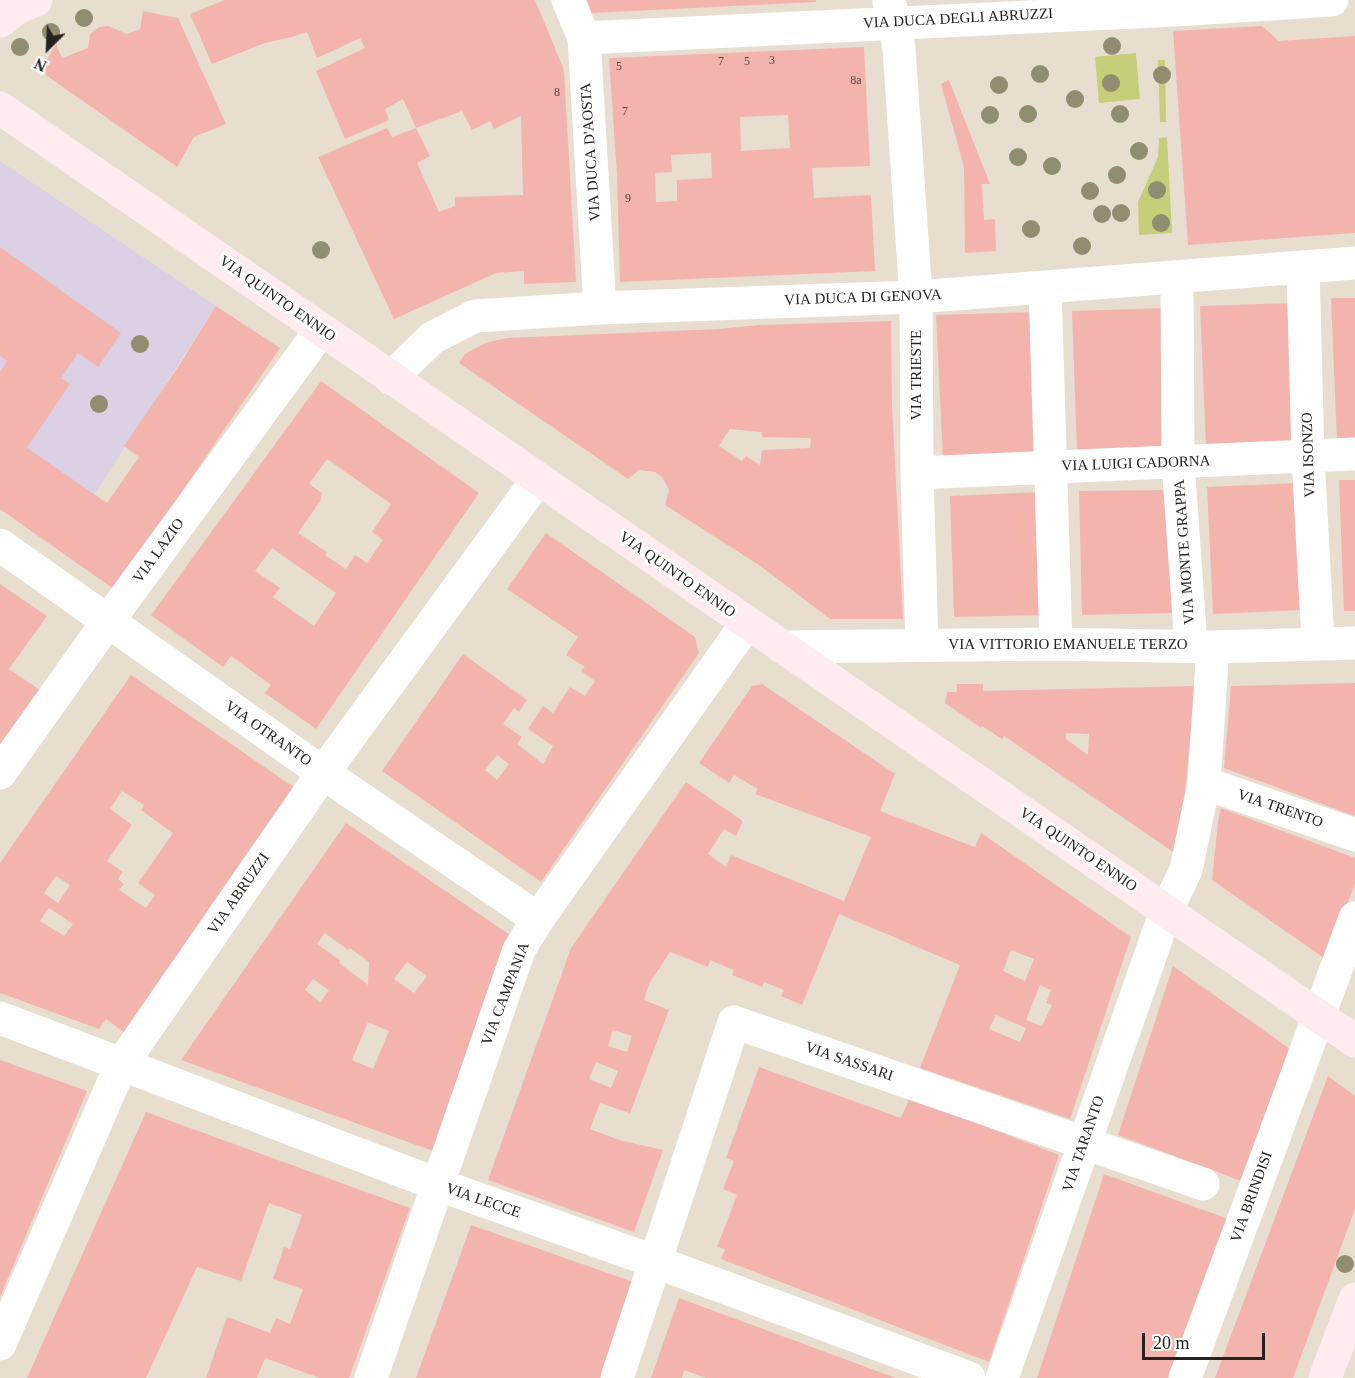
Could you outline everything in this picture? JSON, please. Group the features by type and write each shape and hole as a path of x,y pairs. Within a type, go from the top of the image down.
{"street":[{"path":"0,21 17,8 36,0"},
{"name":"VIA DUCA D'AOSTA","path":"568,0 584,38 600,308"},
{"name":"VIA DUCA DEGLI ABRUZZI","path":"584,38 892,11 1332,0"},
{"name":"VIA TRIESTE","path":"892,11 899,49 916,297 917,473 922,645"},
{"name":"VIA QUINTO ENNIO","path":"0,108 1355,1041"},
{"name":"VIA DUCA DI GENOVA","path":"391,378 432,338 475,316 600,308 916,297 1355,263"},
{"name":"VIA ISONZO","path":"1303,268 1308,456 1318,643"},
{"name":"VIA MONTE GRAPPA","path":"1166,911 1186,870 1204,783 1202,646 1178,462 1176,278"},
{"path":"1045,288 1056,644"},
{"name":"VIA LAZIO","path":"0,773 321,330"},
{"name":"VIA LUIGI CADORNA","path":"917,473 1355,454"},
{"name":"VIA ABRUZZI","path":"0,1344 121,1065 323,773 538,479"},
{"name":"VIA OTRANTO","path":"0,545 323,773 538,919"},
{"name":"VIA CAMPANIA","path":"371,1378 519,950 538,919 747,623"},
{"name":"VIA VITTORIO EMANUELE TERZO","path":"782,647 1056,644 1202,646 1355,643"},
{"name":"VIA TRENTO","path":"1204,783 1355,835"},
{"name":"VIA TARANTO","path":"1002,1378 1166,911"},
{"name":"VIA BRINDISI","path":"1185,1378 1355,918"},
{"name":"VIA LECCE","path":"0,1018 439,1185 656,1262 969,1378"},
{"name":"VIA SASSARI","path":"656,1262 734,1022 1203,1184"},
{"path":"617,1378 656,1262"},
{"path":"1325,1378 1355,1299"}],"shaded area":[{"path":"0,161 216,306 57,549 0,509"}],"green space":[{"path":"1136,53 1140,99 1099,103 1095,57"},
{"path":"1158,60 1165,60 1166,122 1160,122"},
{"path":"1167,137 1172,233 1139,235 1138,202 1158,157 1159,138"}],"building":[{"path":"225,0 535,0 564,70 576,282 524,284 524,271 496,273 394,319 318,157 387,128 392,137 416,128 403,99 385,109 389,120 345,139 316,71 365,48 360,38 317,58 307,32 265,43 212,64 190,14","holes":["462,111 472,130 490,121 494,129 521,116 523,195 455,197 455,206 439,212 417,163 430,156 416,128"]},
{"path":"587,0 816,0 816,2 592,13"},
{"path":"143,11 178,18 226,124 194,137 177,167 40,71 56,44 62,58 88,48 90,34 99,27 108,26 127,34 140,29"},
{"path":"1262,26 1279,41 1355,36 1355,233 1188,245 1173,31"},
{"path":"864,47 870,166 812,168 814,198 871,195 875,271 620,282 617,175 609,58","holes":["788,115 790,148 741,151 740,117","711,153 712,178 677,180 677,201 656,202 655,173 672,172 671,155"]},
{"path":"949,80 990,184 982,184 984,220 995,219 996,251 965,253 964,167 941,84"},
{"path":"0,247 121,333 98,367 78,353 61,378 70,384 27,448 107,503 139,457 124,446 216,306 280,348 115,590 0,509 0,372 7,361 0,356"},
{"path":"1331,298 1355,298 1355,442 1337,442"},
{"path":"1292,303 1297,443 1206,446 1200,306"},
{"path":"1163,308 1168,449 1077,452 1072,311"},
{"path":"1032,312 1039,456 943,460 936,315"},
{"path":"891,321 892,404 903,619 830,619 759,565 665,505 669,490 663,478 655,472 639,470 628,479 459,363 465,354 485,343 507,338 719,329 759,325","holes":["730,429 762,432 762,437 811,438 810,448 762,450 760,465 746,456 742,461 719,446"]},
{"path":"321,381 479,493 316,729 265,693 271,685 231,656 223,667 151,615","holes":["327,459 391,504 372,532 383,540 367,563 355,555 346,569 325,555 327,552 298,533 321,500 322,493 309,484","272,548 336,593 314,626 273,597 280,588 255,571"]},
{"path":"1339,480 1355,480 1355,611 1344,611"},
{"path":"1298,483 1304,610 1213,614 1207,487"},
{"path":"1171,490 1173,613 1082,615 1079,491"},
{"path":"1041,492 1046,615 954,617 950,496"},
{"path":"546,533 695,637 699,653 541,882 382,771 463,654 527,700 519,712 514,708 503,724 522,737 517,744 543,764 553,746 528,729 543,706 553,713 570,687 585,696 595,681 581,671 585,667 566,655 578,637 507,589","holes":["497,755 509,764 497,780 485,770"]},
{"path":"0,584 47,616 9,669 43,692 0,746"},
{"path":"131,675 295,788 125,1033 106,1019 99,1029 0,993 0,863","holes":["122,791 144,805 141,810 173,833 138,883 155,895 146,908 119,890 124,884 118,879 123,872 107,861 132,825 110,809","56,876 70,885 58,903 44,893","49,908 73,924 64,936 40,921"]},
{"path":"1355,683 1355,816 1224,768 1231,686"},
{"path":"762,684 895,774 880,811 975,847 981,833 1131,937 1070,1119 920,1068 960,965 839,914 802,1005 781,996 784,990 764,982 762,987 732,975 734,970 710,960 708,967 670,952 649,984 644,1000 669,1010 630,1113 600,1103 590,1129 619,1140 663,1150 634,1232 488,1180 571,948 686,782 743,821 736,836 724,829 708,854 726,867 731,855 844,901 871,837 755,794 758,789 734,775 729,783 699,763 752,686","holes":["1011,950 1034,959 1025,981 1003,971","1040,985 1051,990 1046,1003 1052,1005 1042,1026 1026,1020","996,1015 1026,1028 1020,1042 989,1029","613,1030 632,1036 627,1052 608,1046","596,1062 618,1071 611,1088 589,1079"]},
{"path":"957,684 983,684 983,691 1195,686 1179,856 1004,736 1002,739 982,726 981,728 945,703 947,692 957,692","holes":["1066,733 1089,734 1088,755 1066,739"]},
{"path":"1221,808 1355,858 1355,883 1327,960 1212,880"},
{"path":"346,823 510,935 433,1151 181,1060","holes":["325,933 369,962 368,985 339,963 340,960 317,944","407,962 427,976 414,993 394,979","313,979 329,990 320,1002 305,990","368,1022 389,1031 373,1069 352,1060"]},
{"path":"1173,966 1293,1051 1244,1182 1118,1135"},
{"path":"0,1060 87,1091 0,1297"},
{"path":"759,1067 901,1118 910,1097 1059,1155 989,1362 721,1259 725,1249 717,1247 737,1195 723,1189 734,1161 726,1158"},
{"path":"1328,1076 1355,1096 1355,1209 1293,1378 1215,1378"},
{"path":"146,1112 410,1208 349,1378 320,1378 265,1358 257,1378 206,1378 227,1317 270,1333 276,1318 290,1324 303,1289 273,1279 284,1247 290,1249 302,1215 269,1203 241,1281 197,1267 146,1378 27,1378"},
{"path":"1104,1174 1231,1220 1173,1378 1037,1378"},
{"path":"471,1225 639,1284 607,1378 416,1378"},
{"path":"679,1298 896,1378 706,1378 684,1370 682,1378 651,1378"}]}
